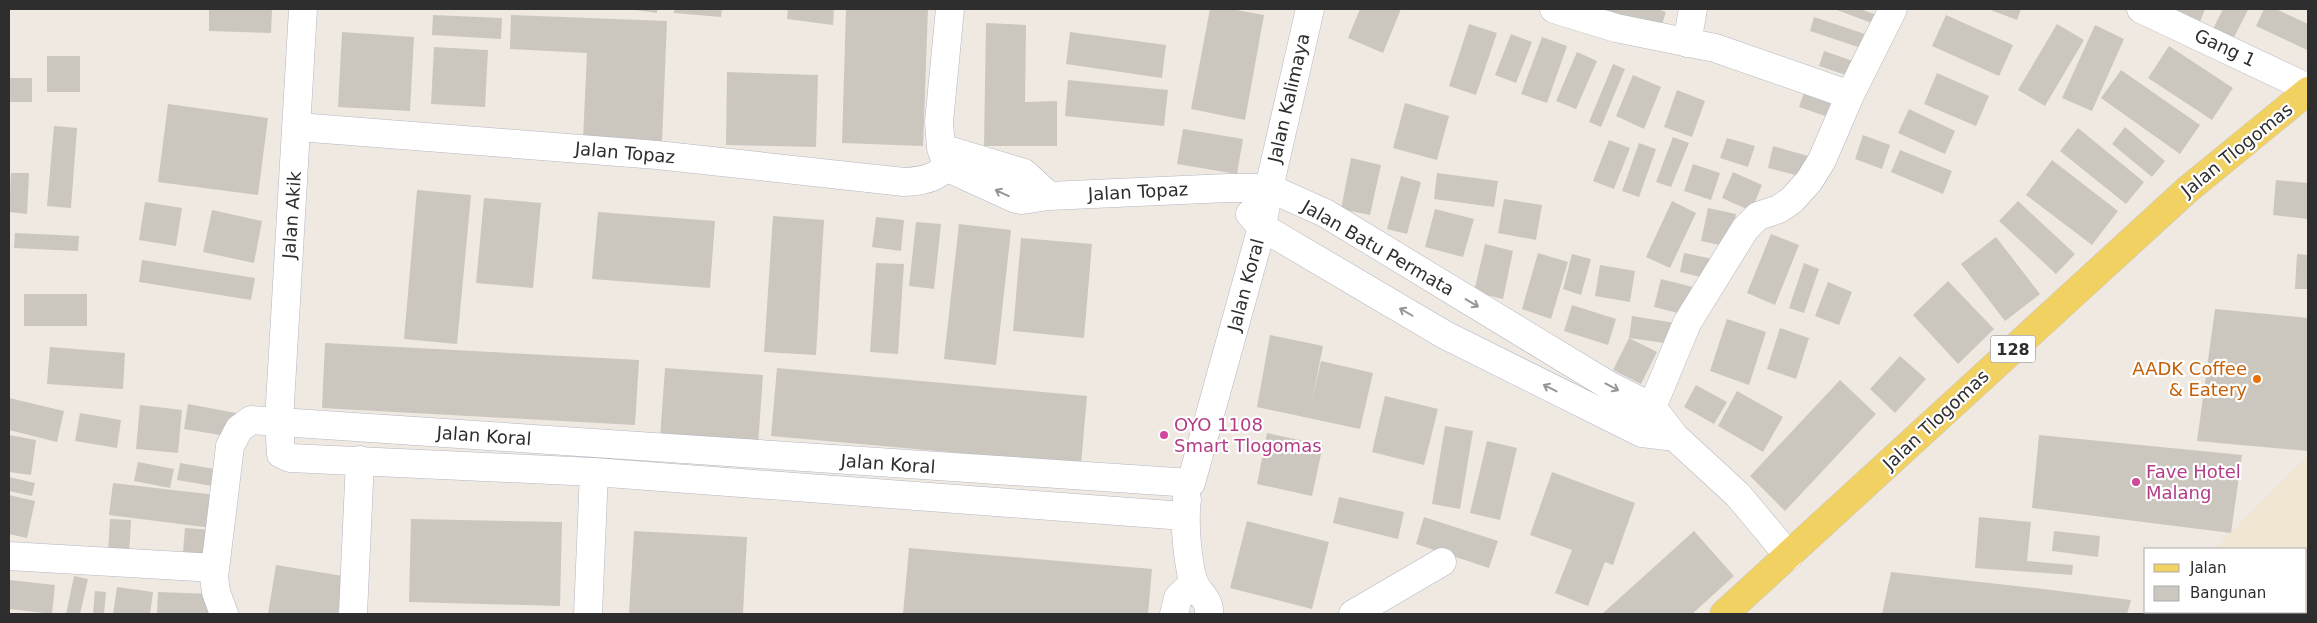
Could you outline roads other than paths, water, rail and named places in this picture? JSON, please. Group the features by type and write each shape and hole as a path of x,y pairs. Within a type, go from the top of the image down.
{"main road":[{"name":"Jalan Tlogomas","path":"1724,614 1780,546 2187,190 2308,90"}],"street":[{"name":"Jalan Akik","path":"303,9 298,127 279,421 281,454 290,458 360,460"},
{"path":"949,156 939,122 950,9"},
{"name":"Jalan Kalimaya","path":"1269,188 1310,9"},
{"path":"1554,9 1616,28 1715,48 1850,95"},
{"path":"1687,43 1694,9"},
{"path":"1642,433 1687,323 1745,228 1758,216 1779,209 1792,200 1822,160 1850,95 1893,9"},
{"name":"Gang 1","path":"2144,10 2308,90"},
{"name":"Jalan Topaz","path":"298,127 657,155 904,182 935,177 949,156 1016,199 1227,188"},
{"path":"1227,188 1262,227 1444,334 1642,433 1675,437"},
{"name":"Jalan Batu Permata","path":"1227,188 1269,188 1325,213 1608,385 1652,407 1675,437 1738,494 1780,546"},
{"name":"Jalan Koral","path":"215,568 230,446 239,429 251,420 1191,484 1262,227 1269,188"},
{"path":"353,614 360,460 594,472 1184,516"},
{"path":"588,614 594,472"},
{"path":"1191,484 1184,516 1194,582 1206,599 1209,614"},
{"path":"9,556 215,568 216,592 224,614"},
{"path":"1353,614 1442,562"},
{"path":"1174,614 1178,598 1194,582"}],"place":[{"name":"AADK Coffee & Eatery","path":"2257,379"},
{"name":"OYO 1108 Smart Tlogomas","path":"1164,435"},
{"name":"Fave Hotel Malang","path":"2136,482"}]}
